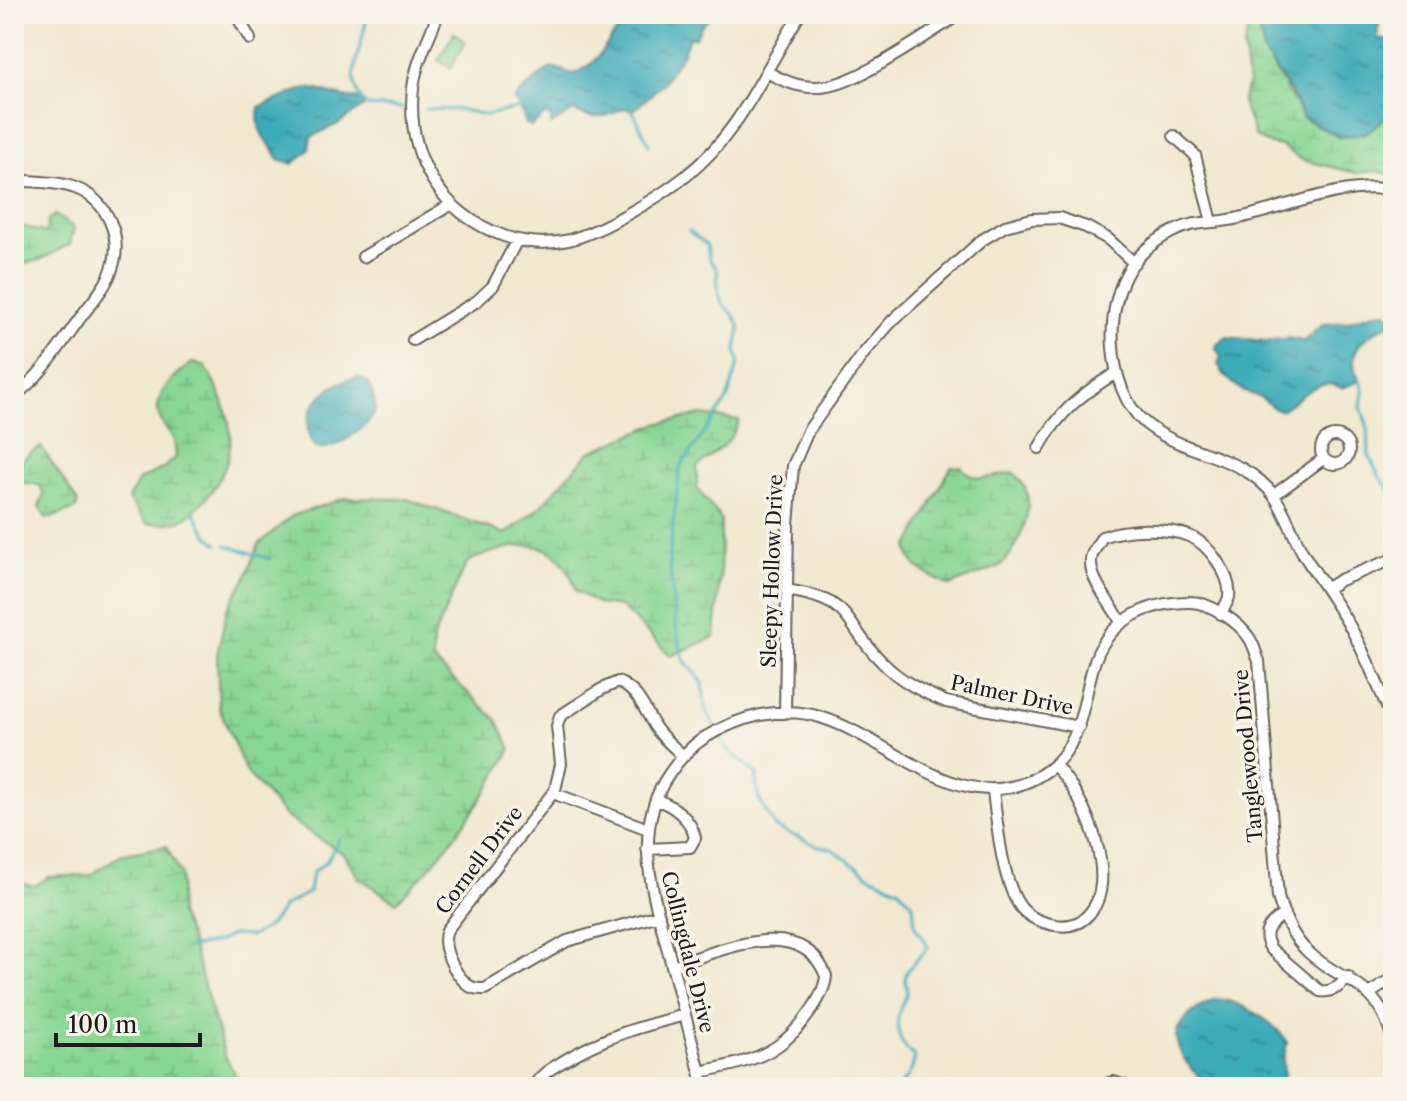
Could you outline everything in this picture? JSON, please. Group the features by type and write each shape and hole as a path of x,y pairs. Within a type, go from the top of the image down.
{"street":[{"path":"236,14 250,39"},
{"path":"438,14 417,68 413,88 414,121 423,161 450,205 468,219 517,240 568,240 599,228 685,177 709,155 741,117 800,14"},
{"path":"767,72 803,87 829,86 852,78 960,14"},
{"path":"1174,136 1195,155 1212,222"},
{"path":"14,180 75,188 96,200 108,218 117,241 112,270 102,288 50,361 14,396"},
{"path":"1393,191 1375,188 1350,190 1237,219 1182,227 1160,239 1134,263 1126,275 1113,328 1116,373 1123,394 1145,422 1178,445 1247,470 1274,495 1303,553 1354,635 1393,720"},
{"path":"363,257 450,205"},
{"name":"Sleepy Hollow Drive","path":"785,713 786,590 793,466 808,431 836,390 892,321 982,240 1005,226 1032,219 1059,218 1108,239 1134,263"},
{"path":"413,340 485,293 505,268 517,240"},
{"path":"1039,448 1059,417 1096,383 1116,373"},
{"path":"1274,495 1323,459"},
{"path":"1121,622 1100,586 1091,557 1102,537 1118,531 1178,533 1191,536 1203,545 1218,564 1227,583 1229,597 1221,614"},
{"path":"1326,589 1340,580 1393,559"},
{"name":"Palmer Drive","path":"786,590 815,595 840,608 881,661 928,694 946,702 1079,727"},
{"name":"Tanglewood Drive","path":"993,791 1025,782 1054,765 1073,740 1079,727 1093,666 1103,644 1121,622 1141,610 1167,602 1197,602 1221,614 1250,639 1259,661 1278,897 1284,914 1292,933 1304,948 1369,994 1385,1017 1393,1040"},
{"name":"Cornell Drive","path":"659,915 567,941 485,989 467,985 445,948 447,930 553,793 561,764 557,726 560,716 618,682 630,687 657,730 683,756"},
{"path":"785,713 821,717 926,770 970,788 993,791 1000,842 1023,911 1044,923 1073,925 1097,905 1100,889 1099,850 1081,803 1054,765"},
{"name":"Collingdale Drive","path":"704,1087 659,915 647,849 648,829 656,800 674,765 696,743 725,725 763,714 785,713"},
{"path":"553,793 648,829"},
{"path":"647,849 684,849 694,844 694,831 681,814 667,803 656,800"},
{"path":"1284,914 1266,931 1271,949 1320,991 1332,990 1348,977"},
{"path":"672,966 723,950 775,939 802,947 820,963 826,976 814,1006 783,1044 759,1058 700,1072"},
{"path":"1369,994 1393,978"},
{"path":"534,1087 547,1071 596,1042 623,1031 685,1015"},
{"path":"1098,1087 1113,1082 1129,1087"}],"green space":[{"path":"1263,14 1277,14 1259,32 1262,44 1303,118 1366,133 1393,111 1393,175 1376,171 1356,173 1302,160 1281,146 1266,143 1255,136 1242,102 1248,84 1244,49 1248,26"},
{"path":"454,33 466,42 451,68 438,60"},
{"path":"55,215 74,228 70,244 42,259 14,267 14,225 46,232 48,220"},
{"path":"14,305 21,320 24,343 14,365"},
{"path":"192,363 205,366 228,416 230,449 226,465 218,482 190,514 174,522 147,524 128,499 140,479 162,469 176,457 173,439 162,422 158,404 165,388"},
{"path":"701,415 739,420 727,442 697,467 697,488 721,519 715,637 671,656 621,607 599,604 576,591 568,571 546,549 517,546 467,562 433,638 433,660 497,720 511,749 459,830 396,902 358,877 345,855 287,818 246,772 219,708 217,655 227,609 246,577 259,544 292,516 345,498 407,499 506,534 541,506 590,452 656,424"},
{"path":"41,447 78,502 76,509 47,519 39,507 44,495 40,485 21,482 19,475 23,460"},
{"path":"951,467 961,467 980,478 1014,473 1022,482 1028,501 1026,518 1009,556 997,567 950,586 918,567 908,548"},
{"path":"166,846 181,875 179,914 190,938 225,1056 242,1087 14,1087 14,882 34,886 49,877 91,875 120,855"}],"water":[{"path":"635,14 715,14 701,26 696,37 689,38 683,53 662,84 633,111 624,108 594,117 574,111 551,125 551,118 546,114 532,126 526,124 520,107 514,101 522,92 553,67 573,74 583,70"},
{"path":"1277,14 1379,14 1378,39 1393,41 1393,111 1366,133 1339,137 1303,118 1291,92 1264,53 1259,32"},
{"path":"306,88 360,99 365,105 340,123 311,137 309,150 293,164 279,159 263,135 258,117 259,107"},
{"path":"1380,311 1387,312 1393,322 1360,344 1354,360 1360,381 1342,388 1325,384 1317,386 1281,410 1240,389 1225,376 1218,364 1221,356 1216,345 1227,337 1304,341 1323,324 1346,322"},
{"path":"359,377 369,383 373,394 375,410 371,419 340,443 323,448 315,446 308,431 308,421 316,402 331,388"},
{"path":"1217,999 1246,1008 1282,1035 1287,1043 1283,1062 1285,1087 1216,1087 1201,1079 1187,1063 1178,1045 1178,1029 1190,1014"}],"waterway":[{"path":"367,14 356,62 355,85 359,96 366,106 402,108"},
{"path":"425,109 461,110 486,115 520,108"},
{"path":"633,111 649,145"},
{"path":"689,231 707,245 709,259 717,269 722,304 733,314 740,327 736,351 739,362 727,400 680,467 669,558 676,628 684,660 703,683 705,708 715,727"},
{"path":"1360,381 1369,456 1393,494"},
{"path":"194,512 208,536 218,544"},
{"path":"226,545 270,559"},
{"path":"719,734 727,749 757,774 759,799 775,827 832,849 870,876 898,888 913,904 915,926 928,947 906,975 907,993 898,1016 898,1029 901,1041 914,1060 910,1073 898,1087"},
{"path":"188,948 218,942 231,935 251,936 271,924 284,906 309,892 312,873 327,861 339,839"}]}
